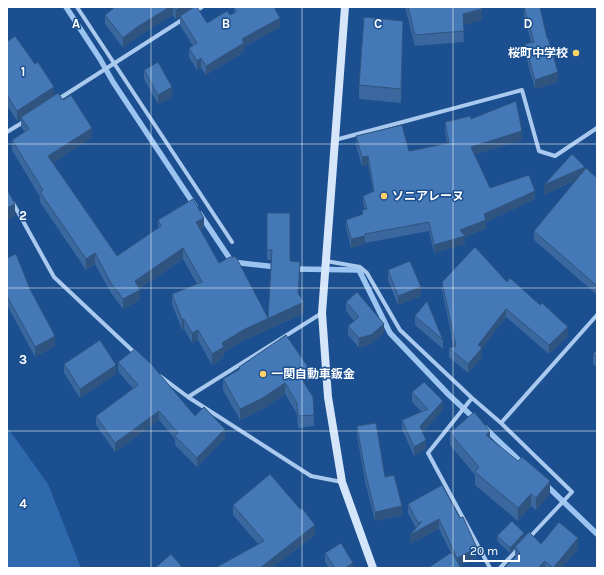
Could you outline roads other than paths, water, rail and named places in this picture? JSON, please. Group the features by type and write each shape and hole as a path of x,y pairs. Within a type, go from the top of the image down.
{"street":[{"path":"77,7 232,242"},
{"path":"54,102 202,7"},
{"path":"345,7 322,313 328,398 342,482 373,568"},
{"path":"334,140 522,90 539,151 555,156 597,128"},
{"path":"7,132 27,119"},
{"path":"11,198 54,277 138,356"},
{"path":"326,261 360,267 367,273 400,330 472,398 502,423 572,492 526,541"},
{"path":"188,397 322,313"},
{"path":"502,423 597,315"},
{"path":"155,371 188,397 311,476 342,482"},
{"path":"472,398 428,453 490,568"},
{"path":"500,568 521,546"}],"waterway":[{"path":"66,7 113,82 195,206"},
{"path":"200,214 232,262 277,267"},
{"path":"294,269 359,270 390,333 449,395 476,420"},
{"path":"485,428 524,465"},
{"path":"545,484 597,534"}],"place":[{"name":"桜町中学校","path":"576,53"},
{"name":"ソニアレーヌ","path":"384,196"},
{"name":"一関自動車鈑金","path":"263,374"}]}
